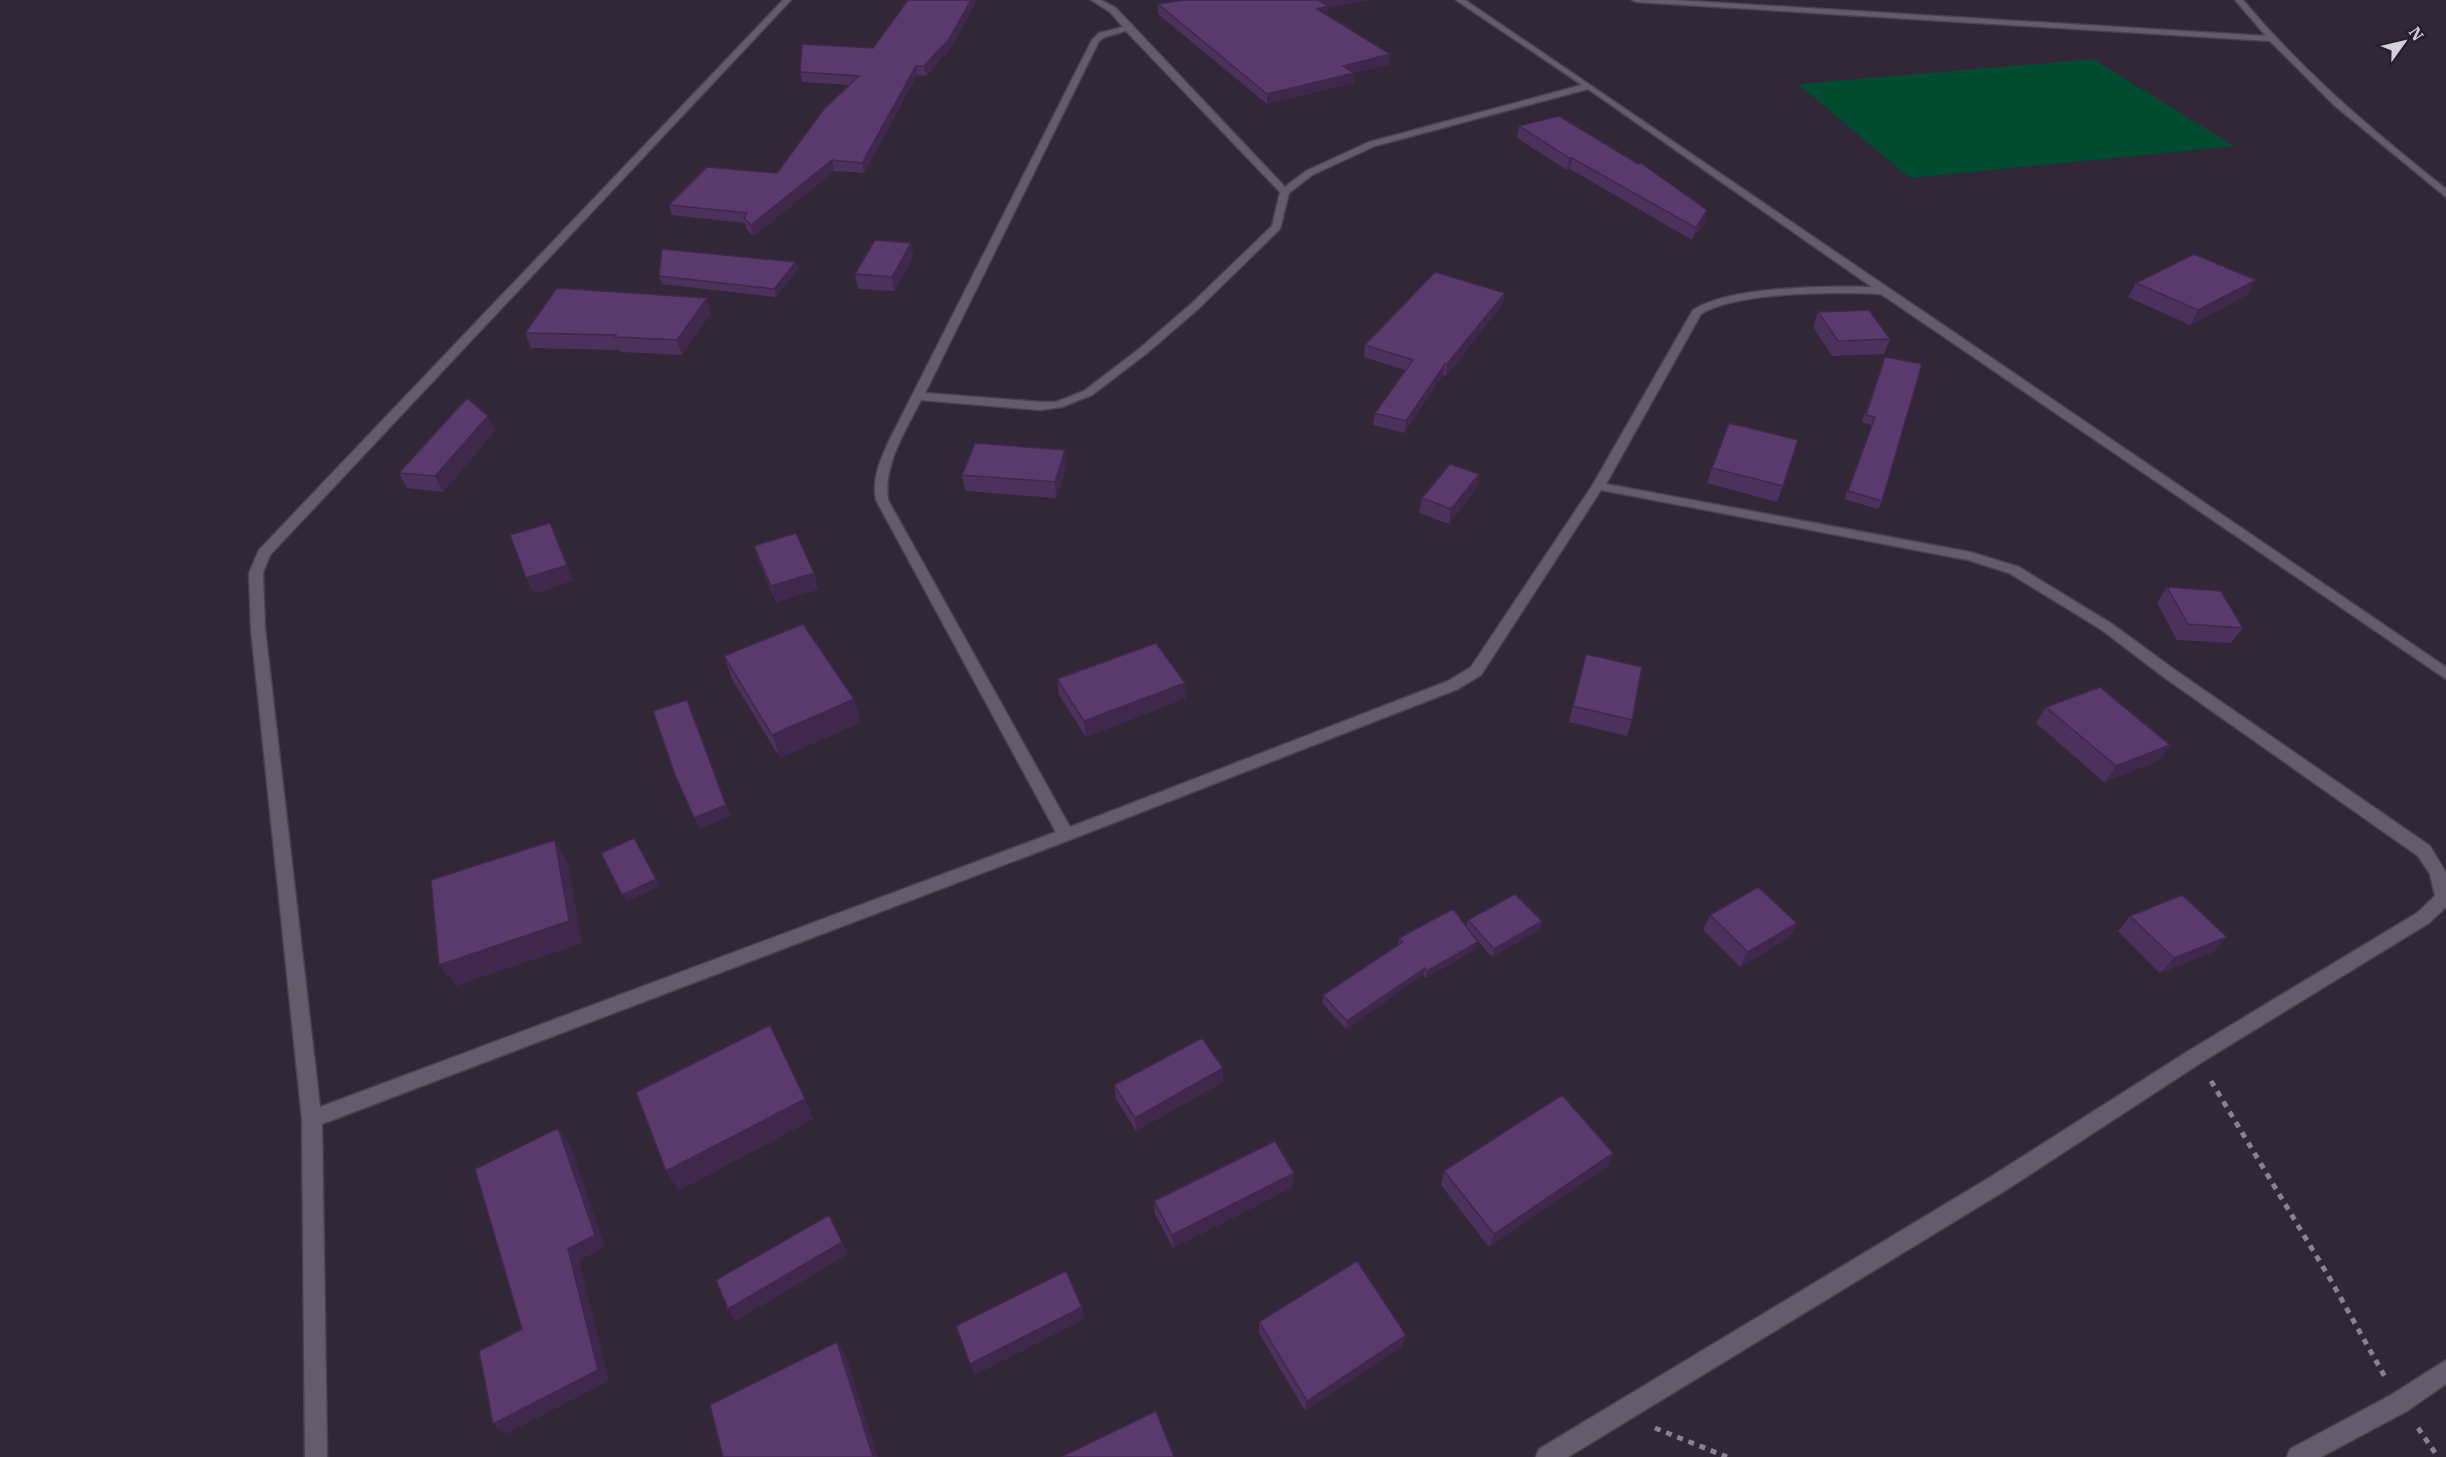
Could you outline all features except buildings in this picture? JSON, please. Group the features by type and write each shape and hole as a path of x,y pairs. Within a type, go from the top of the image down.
{"street":[{"path":"316,1457 312,1119 258,629 256,573 264,553 787,0"},
{"path":"1095,0 1113,10 1285,192"},
{"path":"1460,0 1589,86 1884,291 2446,674"},
{"path":"1636,0 2270,39"},
{"path":"2239,0 2270,39 2341,110 2446,194"},
{"path":"1066,835 882,500 879,486 884,465 917,396 1096,40 1102,35 1128,28"},
{"path":"917,396 1040,406 1058,405 1088,393 1143,351 1194,307 1277,227 1285,192 1309,173 1372,144 1589,86"},
{"path":"312,1119 1066,835 1452,685 1476,671 1598,486 1697,312 1711,303 1734,298 1829,289 1884,291"},
{"path":"1547,1457 1999,1183 2196,1056 2423,918 2444,898 2438,873 2424,851 2180,681 2107,627 2014,570 1970,556 1598,486"},
{"path":"2298,1457 2399,1403 2446,1371"}],"path":[{"path":"2196,1056 2329,1277 2399,1403"},
{"path":"1618,1412 1726,1457"}],"green space":[{"path":"2093,59 2234,146 1910,178 1798,84"}]}
